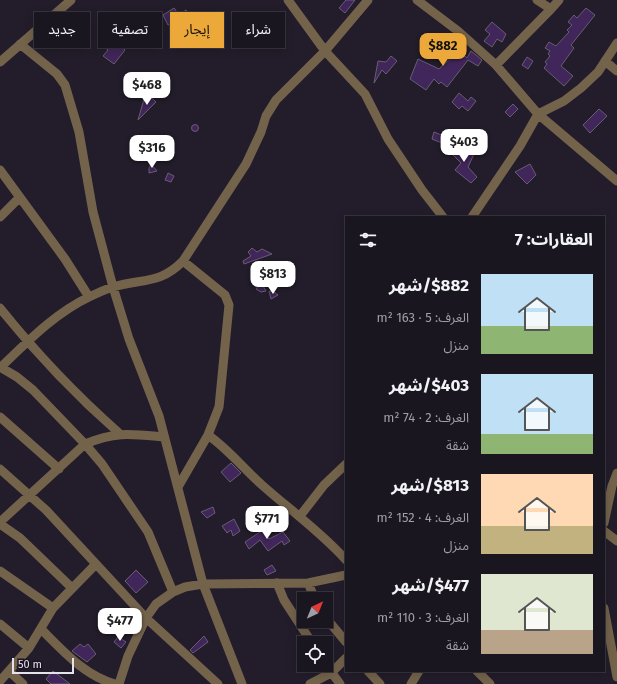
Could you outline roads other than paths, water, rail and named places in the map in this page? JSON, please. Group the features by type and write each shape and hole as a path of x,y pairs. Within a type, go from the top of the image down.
{"street":[{"path":"0,62 71,0"},
{"path":"288,0 325,51 366,94 388,139 422,190 442,216"},
{"path":"173,592 148,532 116,482 85,444 33,390 17,377 0,368 50,321 89,297 113,287 155,279 167,275 183,260 246,164 261,132 266,116 276,100 325,51 368,0"},
{"path":"417,0 458,30 496,65 538,114 617,181"},
{"path":"537,0 551,9"},
{"path":"496,65 559,0"},
{"path":"473,216 520,146 538,114 564,101 581,88 598,72 617,43"},
{"path":"20,44 57,74 65,85 79,132 93,212 113,287 130,339 159,416 203,584 242,684"},
{"path":"605,61 617,71"},
{"path":"0,170 65,259 89,297"},
{"path":"0,217 19,198"},
{"path":"178,487 208,435 220,407 229,305 225,294 183,260"},
{"path":"0,308 27,342 85,404 119,433"},
{"path":"0,417 59,469"},
{"path":"72,588 20,538 0,523 85,444 98,438 119,433 164,436"},
{"path":"208,435 221,444 261,484 300,516 345,559"},
{"path":"300,516 324,485 345,465"},
{"path":"0,469 30,495 64,528 95,565 146,618 218,684"},
{"path":"605,518 612,486 617,474"},
{"path":"605,532 617,541"},
{"path":"23,684 2,678 29,648 53,608 95,565"},
{"path":"0,571 53,608"},
{"path":"119,684 128,656 146,618 156,604 173,592 184,587 203,584 308,583 345,575"},
{"path":"277,583 284,600 307,636"},
{"path":"308,583 312,592"},
{"path":"605,613 617,677"},
{"path":"0,624 29,648"},
{"path":"333,626 345,641"},
{"path":"41,629 78,665 104,681 115,684"},
{"path":"333,666 345,659"},
{"path":"310,684 324,672"},
{"path":"330,672 340,684"},
{"path":"369,672 380,684"},
{"path":"411,684 417,672"},
{"path":"478,672 490,684"}]}
